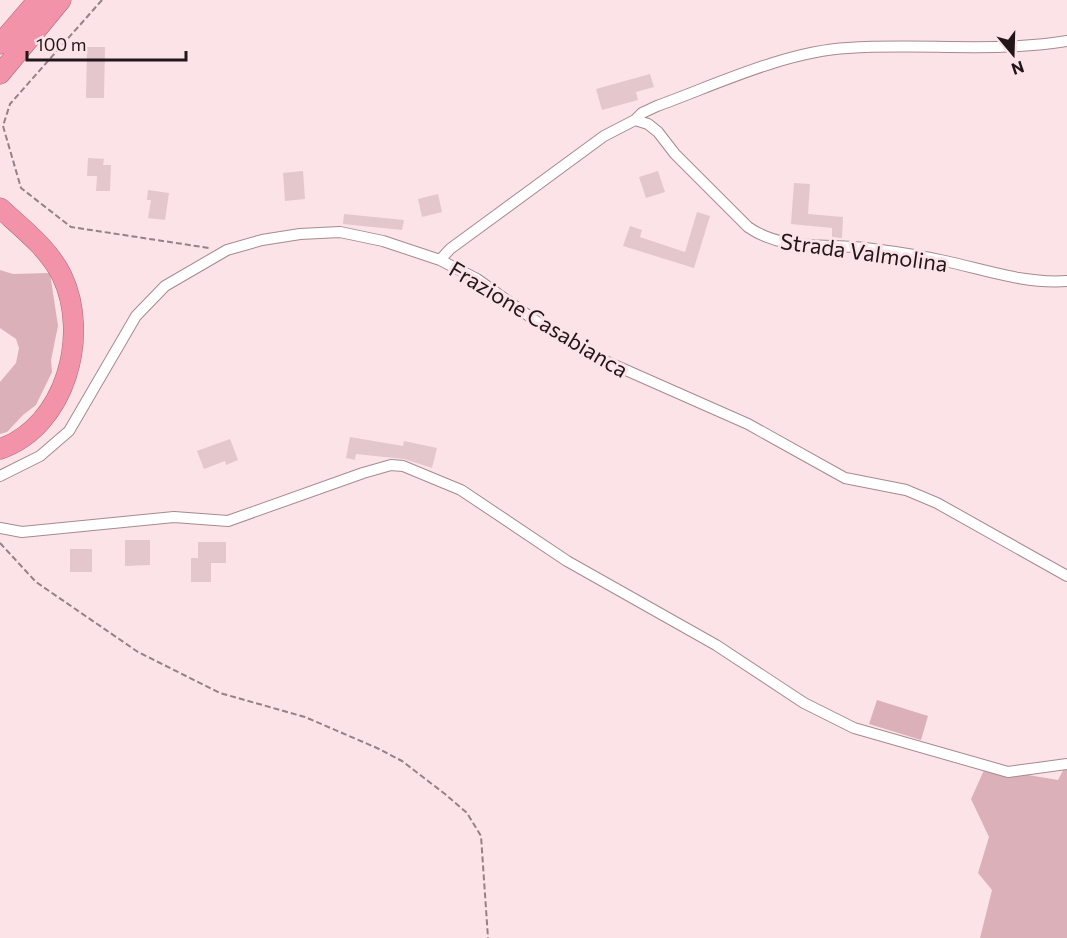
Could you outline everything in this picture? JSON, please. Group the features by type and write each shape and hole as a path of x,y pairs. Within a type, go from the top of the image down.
{"highway":[{"path":"0,44 38,0"},
{"path":"0,74 61,0"},
{"path":"0,208 53,262 71,300 74,323 72,358 57,398 35,427 0,449"}],"street":[{"path":"440,260 450,249 596,142 636,120 642,113 756,70 801,56 846,48 1030,47 1067,41"},
{"name":"Strada Valmolina","path":"636,120 657,132 675,154 748,228 760,236 814,247 870,248 946,261 1020,280 1067,281"},
{"name":"Frazione Casabianca","path":"0,476 40,456 69,431 136,316 165,286 227,250 291,235 340,232 383,241 440,260 477,279 543,326 594,356 747,424 845,478 906,490 937,503 1067,576"},
{"path":"0,528 22,532 174,517 228,521 363,473 391,465 403,466 461,490 559,556 716,645 804,704 854,728 1008,772 1067,764"}],"path":[{"path":"102,0 10,104 3,126 21,188 71,227 227,250"},
{"path":"0,543 36,582 138,652 220,693 305,717 377,748 402,761 445,794 467,813 481,836 488,938"}],"shaded area":[{"path":"0,270 13,274 50,273 58,326 51,360 52,372 36,405 7,432 0,434 0,382 16,363 19,348 16,339 0,328"},
{"path":"877,700 928,716 921,740 869,724"},
{"path":"1067,763 1067,938 980,938 992,890 978,873 989,837 971,799 985,768 1058,780"}],"building":[{"path":"87,47 105,47 104,98 86,98"},
{"path":"650,74 654,87 636,92 638,100 602,110 596,89"},
{"path":"88,158 104,159 103,165 111,165 110,191 96,191 97,176 87,176"},
{"path":"303,171 305,199 285,201 283,173"},
{"path":"658,171 665,192 646,198 639,177"},
{"path":"794,183 810,184 808,214 843,217 842,238 832,237 832,228 791,224"},
{"path":"148,190 169,193 165,220 148,218 151,200 147,200"},
{"path":"438,194 442,212 422,217 418,199"},
{"path":"697,212 710,216 694,268 623,246 630,226 642,230 640,237 685,252"},
{"path":"344,214 404,220 402,230 343,224"},
{"path":"350,437 403,446 404,441 437,448 432,468 404,459 356,454 355,460 346,458"},
{"path":"230,439 238,460 226,465 225,461 204,469 197,451"},
{"path":"125,540 150,540 150,565 125,566"},
{"path":"198,542 226,542 226,563 211,563 211,582 191,582 191,558 198,558"},
{"path":"70,549 92,549 92,572 70,572"}]}
